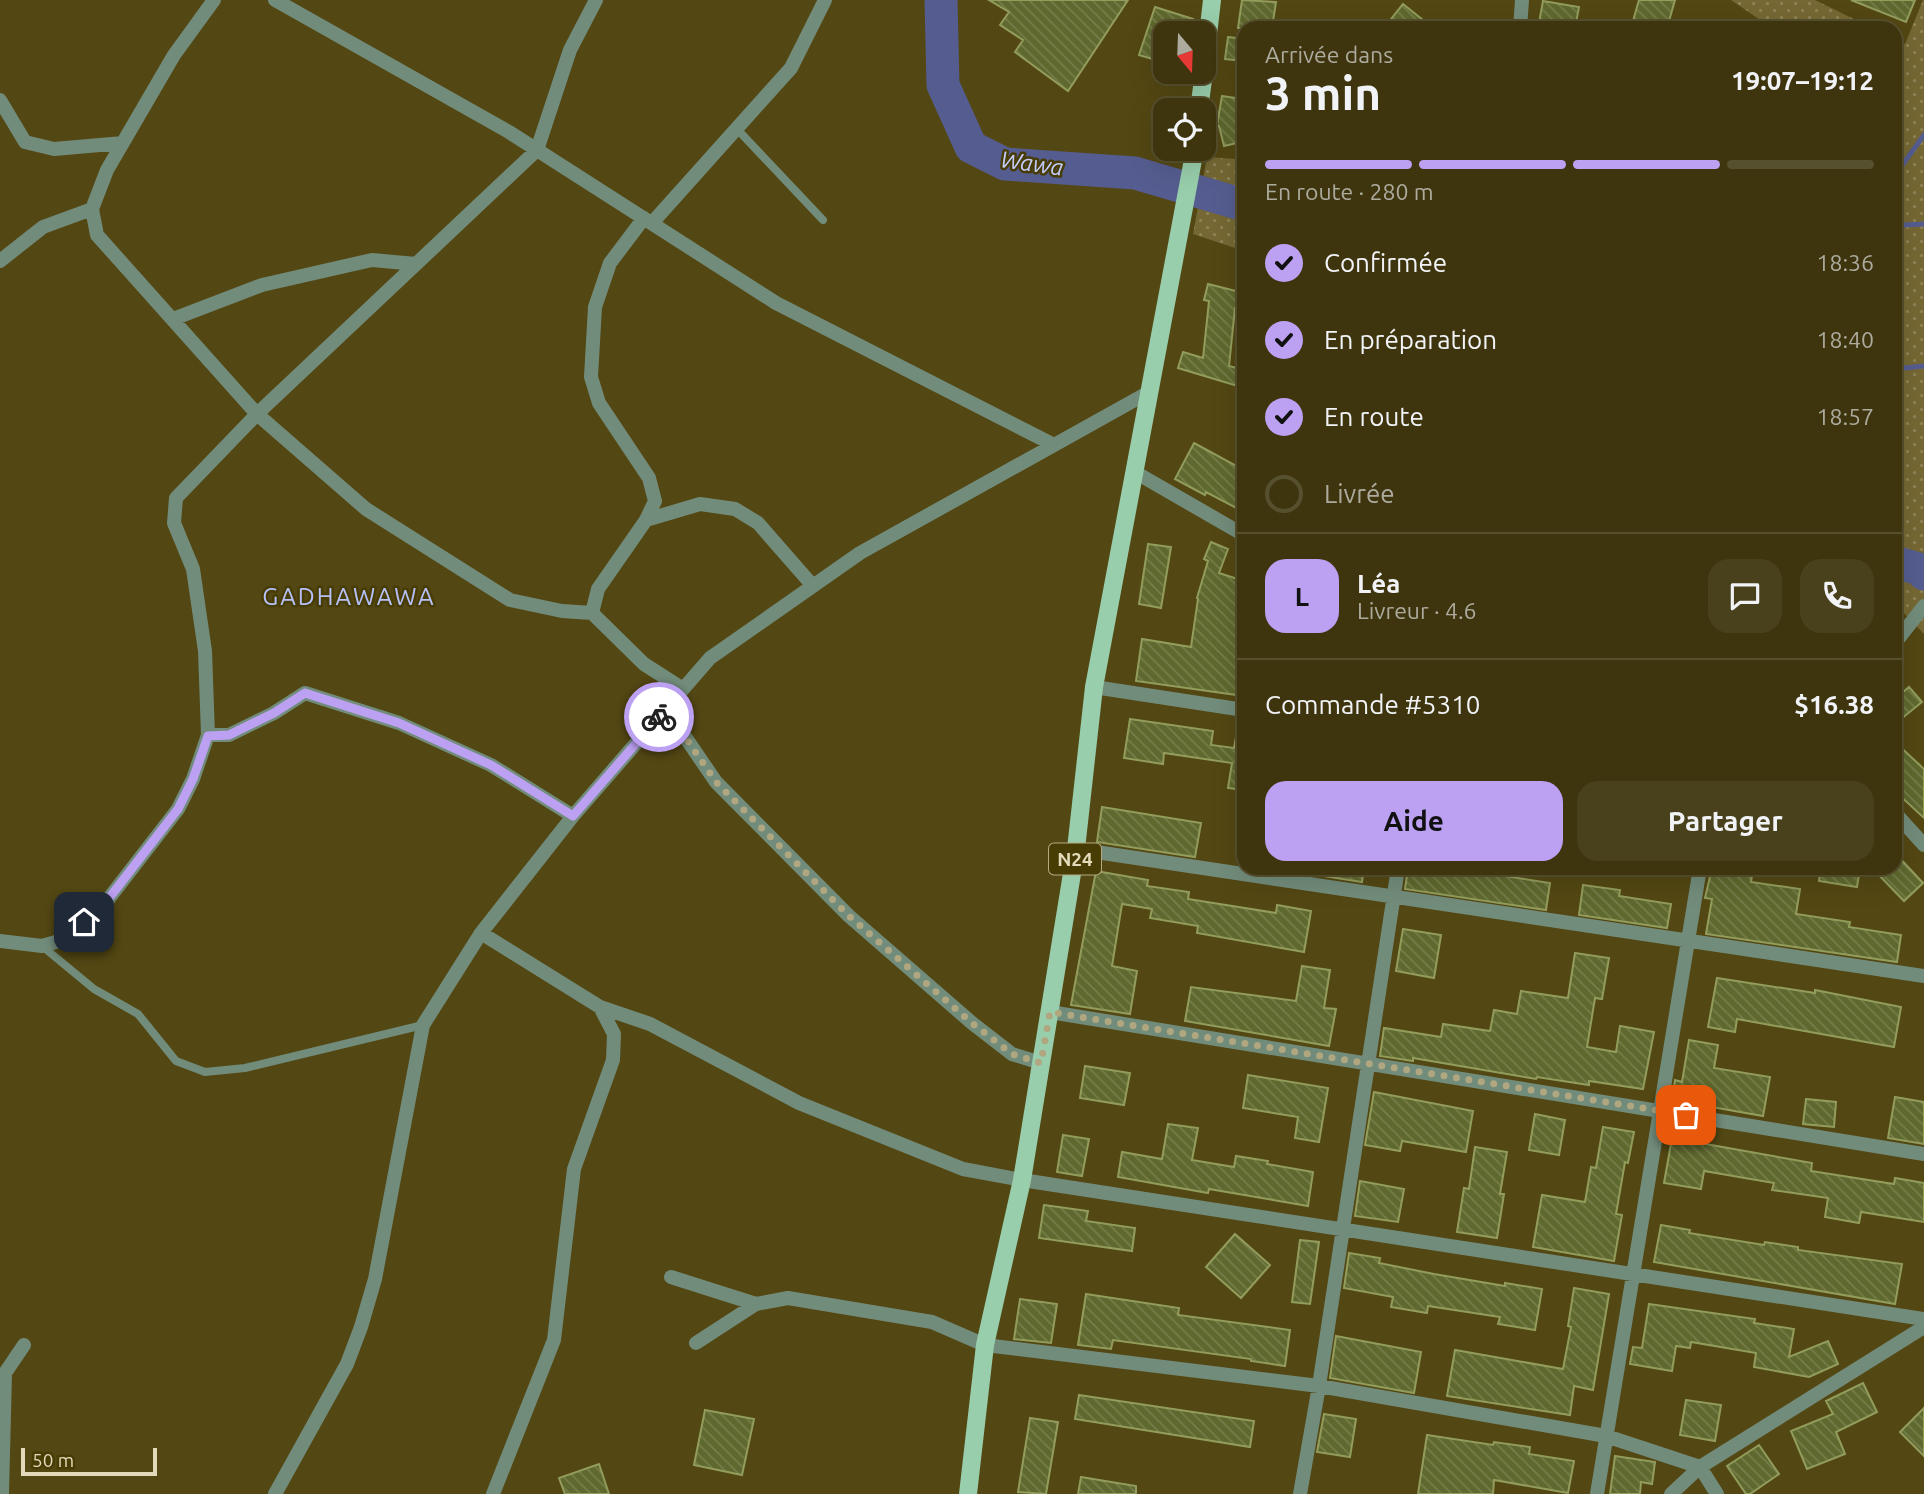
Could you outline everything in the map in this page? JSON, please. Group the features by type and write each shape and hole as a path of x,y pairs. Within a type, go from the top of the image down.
{"main road":[{"path":"1210,21 1212,0"},
{"name":"N24","path":"968,1494 985,1345 1023,1180 1076,849 1094,687 1193,161"}],"street":[{"path":"214,0 174,55 107,170 92,209 97,234 257,414 366,509 510,600 562,611 592,613 645,664 683,689"},
{"path":"275,0 509,132 776,303 1054,444"},
{"path":"0,941 42,946 66,939 103,906 178,809 193,779 208,736 205,652 193,569 174,523 176,498 257,414 537,150 570,50 596,0"},
{"path":"592,613 598,589 646,520 655,501 649,478 599,403 591,377 594,307 610,263 792,68 825,0"},
{"path":"1520,21 1522,0"},
{"path":"0,100 25,142 54,149 123,143"},
{"path":"0,261 43,228 92,209"},
{"path":"173,319 262,285 323,271 372,260 416,264"},
{"path":"275,1494 347,1364 361,1327 375,1279 423,1025 481,933 573,816 710,659 860,553 1151,391"},
{"path":"1133,471 1237,531"},
{"path":"646,520 700,504 735,509 758,523 813,586"},
{"path":"1902,634 1923,608"},
{"path":"1094,687 1237,709"},
{"path":"208,736 229,735 274,713 305,693 399,723 491,765 573,816"},
{"path":"666,709 716,782 849,916 972,1023 1012,1054 1041,1063"},
{"path":"1902,821 1924,845"},
{"path":"1076,849 1237,873"},
{"path":"1248,875 1924,976"},
{"path":"1300,1494 1397,875"},
{"path":"1597,1494 1699,875"},
{"path":"481,933 600,1007 650,1024 799,1103 963,1169 1924,1319"},
{"path":"493,1494 554,1340 574,1169 613,1060 614,1034 600,1007"},
{"path":"1050,1012 1924,1154"},
{"path":"671,1277 756,1304"},
{"path":"696,1343 756,1304 788,1298 932,1322 985,1345 1319,1386 1606,1436 1700,1467 1717,1494"},
{"path":"1671,1494 1700,1467 1924,1327"},
{"path":"2,1494 5,1373 24,1345"}],"lane":[{"path":"737,129 823,220"},
{"path":"42,946 94,989 138,1014 176,1061 205,1072 245,1068 423,1025"}],"shaded area":[{"path":"1731,0 1815,0 1858,21 1762,21"},
{"path":"1924,0 1924,634 1902,611 1902,42 1905,44"},
{"path":"1237,157 1237,249 1193,234 1206,161 1216,161 1216,158"}],"building":[{"path":"989,0 1128,0 1068,91 1015,52 1023,40 1000,25 1009,12"},
{"path":"1242,0 1276,2 1273,21 1239,21"},
{"path":"1639,0 1675,0 1669,21 1633,21"},
{"path":"1851,0 1915,0 1906,22"},
{"path":"1543,1 1579,7 1576,21 1539,21"},
{"path":"1403,4 1424,21 1390,21"},
{"path":"1155,7 1193,19 1153,21 1153,59 1139,55"},
{"path":"1228,37 1237,38 1237,60 1225,59"},
{"path":"1222,96 1237,98 1237,143 1224,146 1217,125"},
{"path":"1208,284 1237,291 1229,366 1237,368 1237,386 1178,368 1183,352 1203,358 1209,301 1204,300"},
{"path":"1194,443 1237,466 1237,508 1206,492 1205,495 1175,479"},
{"path":"1211,542 1228,549 1219,573 1237,579 1237,695 1136,681 1142,639 1191,647 1197,598 1208,561 1204,559"},
{"path":"1148,544 1171,547 1161,608 1139,604"},
{"path":"1909,687 1922,702 1902,718 1902,693"},
{"path":"1130,719 1213,731 1211,745 1234,748 1237,737 1237,789 1228,788 1232,763 1164,753 1163,764 1124,758"},
{"path":"1902,749 1924,769 1924,818 1902,798"},
{"path":"1102,807 1201,823 1195,857 1097,842"},
{"path":"1902,860 1923,883 1904,901 1879,875 1902,875"},
{"path":"1096,871 1148,880 1147,886 1189,892 1188,899 1276,913 1277,905 1311,911 1304,952 1197,933 1198,926 1150,918 1152,909 1122,904 1112,966 1137,971 1130,1014 1071,1005"},
{"path":"1317,875 1363,875 1362,882"},
{"path":"1407,875 1498,875 1550,883 1546,910 1405,889"},
{"path":"1710,875 1752,875 1751,882 1800,889 1796,914 1850,922 1849,927 1901,935 1897,962 1706,934 1712,899 1705,898"},
{"path":"1820,875 1859,875 1857,887 1819,881"},
{"path":"1583,885 1620,890 1619,896 1671,904 1667,928 1579,915"},
{"path":"1403,929 1441,935 1434,978 1396,971"},
{"path":"1575,953 1609,958 1602,999 1595,998 1587,1047 1616,1052 1620,1026 1654,1032 1643,1089 1589,1081 1589,1085 1536,1079 1413,1058 1413,1061 1380,1056 1384,1028 1441,1037 1443,1024 1490,1031 1494,1010 1517,1014 1521,991 1568,998"},
{"path":"1302,966 1330,970 1324,1008 1336,1009 1329,1046 1185,1021 1191,987 1296,1001"},
{"path":"1717,978 1815,993 1815,990 1901,1007 1894,1047 1737,1019 1735,1032 1708,1027"},
{"path":"1689,1040 1718,1045 1714,1068 1770,1077 1763,1116 1672,1100 1675,1080 1682,1082"},
{"path":"1085,1066 1130,1073 1124,1105 1080,1098"},
{"path":"1248,1075 1328,1088 1319,1142 1295,1138 1298,1117 1243,1108"},
{"path":"1374,1092 1473,1111 1466,1152 1402,1141 1400,1151 1365,1145"},
{"path":"1895,1097 1924,1102 1924,1144 1888,1138"},
{"path":"1806,1099 1836,1102 1834,1127 1803,1124"},
{"path":"1535,1114 1565,1120 1559,1155 1529,1150"},
{"path":"1168,1124 1198,1128 1192,1160 1234,1167 1236,1156 1313,1172 1308,1206 1209,1189 1208,1193 1118,1177 1122,1152 1162,1159"},
{"path":"1603,1127 1634,1132 1628,1163 1625,1162 1616,1214 1622,1215 1614,1261 1533,1247 1542,1195 1585,1202 1591,1167 1596,1168"},
{"path":"1063,1135 1089,1139 1082,1176 1057,1172"},
{"path":"1672,1138 1812,1163 1811,1171 1894,1184 1895,1178 1924,1183 1924,1222 1861,1212 1859,1223 1825,1217 1828,1198 1772,1190 1774,1183 1704,1171 1701,1189 1664,1183"},
{"path":"1475,1147 1507,1152 1500,1194 1504,1194 1497,1238 1457,1232 1464,1188 1469,1189"},
{"path":"1360,1181 1404,1189 1398,1222 1355,1216"},
{"path":"1044,1205 1088,1211 1086,1221 1135,1228 1132,1251 1039,1238"},
{"path":"1661,1225 1690,1230 1689,1233 1902,1264 1895,1304 1654,1262"},
{"path":"1235,1234 1270,1265 1241,1298 1206,1267"},
{"path":"1300,1240 1319,1242 1310,1304 1292,1302"},
{"path":"1349,1253 1380,1258 1379,1263 1434,1274 1505,1286 1505,1283 1542,1289 1535,1330 1498,1324 1500,1317 1428,1306 1427,1313 1391,1307 1393,1297 1344,1288"},
{"path":"1574,1288 1609,1294 1593,1390 1574,1386 1570,1415 1447,1396 1455,1350 1563,1369 1571,1327 1568,1326"},
{"path":"1086,1294 1179,1308 1178,1315 1290,1330 1285,1366 1113,1340 1111,1349 1078,1345"},
{"path":"1020,1299 1057,1304 1051,1343 1014,1339"},
{"path":"1649,1304 1755,1319 1754,1323 1794,1329 1789,1357 1828,1341 1838,1364 1809,1377 1754,1367 1756,1353 1691,1342 1690,1348 1676,1346 1672,1371 1630,1364 1633,1347 1642,1348"},
{"path":"1336,1336 1421,1352 1414,1393 1330,1378"},
{"path":"1863,1383 1877,1412 1836,1432 1845,1454 1807,1469 1791,1431 1833,1414 1826,1401"},
{"path":"1079,1395 1254,1421 1250,1447 1075,1419"},
{"path":"1686,1400 1721,1405 1715,1441 1680,1435"},
{"path":"1924,1408 1924,1456 1900,1432"},
{"path":"705,1410 754,1419 742,1475 694,1465"},
{"path":"1324,1414 1356,1419 1350,1457 1317,1452"},
{"path":"1030,1418 1058,1422 1046,1494 1018,1492"},
{"path":"1427,1435 1493,1445 1494,1442 1530,1447 1529,1454 1574,1461 1568,1493 1494,1480 1493,1494 1418,1494"},
{"path":"1759,1445 1779,1474 1746,1494 1727,1466"},
{"path":"1615,1456 1655,1462 1652,1484 1641,1482 1640,1494 1610,1494"},
{"path":"599,1464 609,1494 565,1494 559,1478"},
{"path":"1081,1477 1136,1486 1136,1494 1078,1494"}],"waterway":[{"name":"Wawa","path":"941,0 943,85 971,147 1005,164 1135,173 1237,203"},
{"path":"1902,165 1924,135"},
{"path":"1902,224 1924,224"},
{"path":"1902,368 1924,366"},
{"name":"Wawa","path":"1902,564 1919,569 1924,574"}],"way so far":[{"path":"659,717 666,709 716,782 849,916 972,1023 1012,1054 1041,1063 1050,1012 1686,1115"}],"district":[{"name":"GADHAWAWA","path":"349,596"}],"route":[{"path":"84,922 103,906 178,809 193,779 208,736 229,735 274,713 305,693 399,723 491,765 573,816 659,717"}]}
